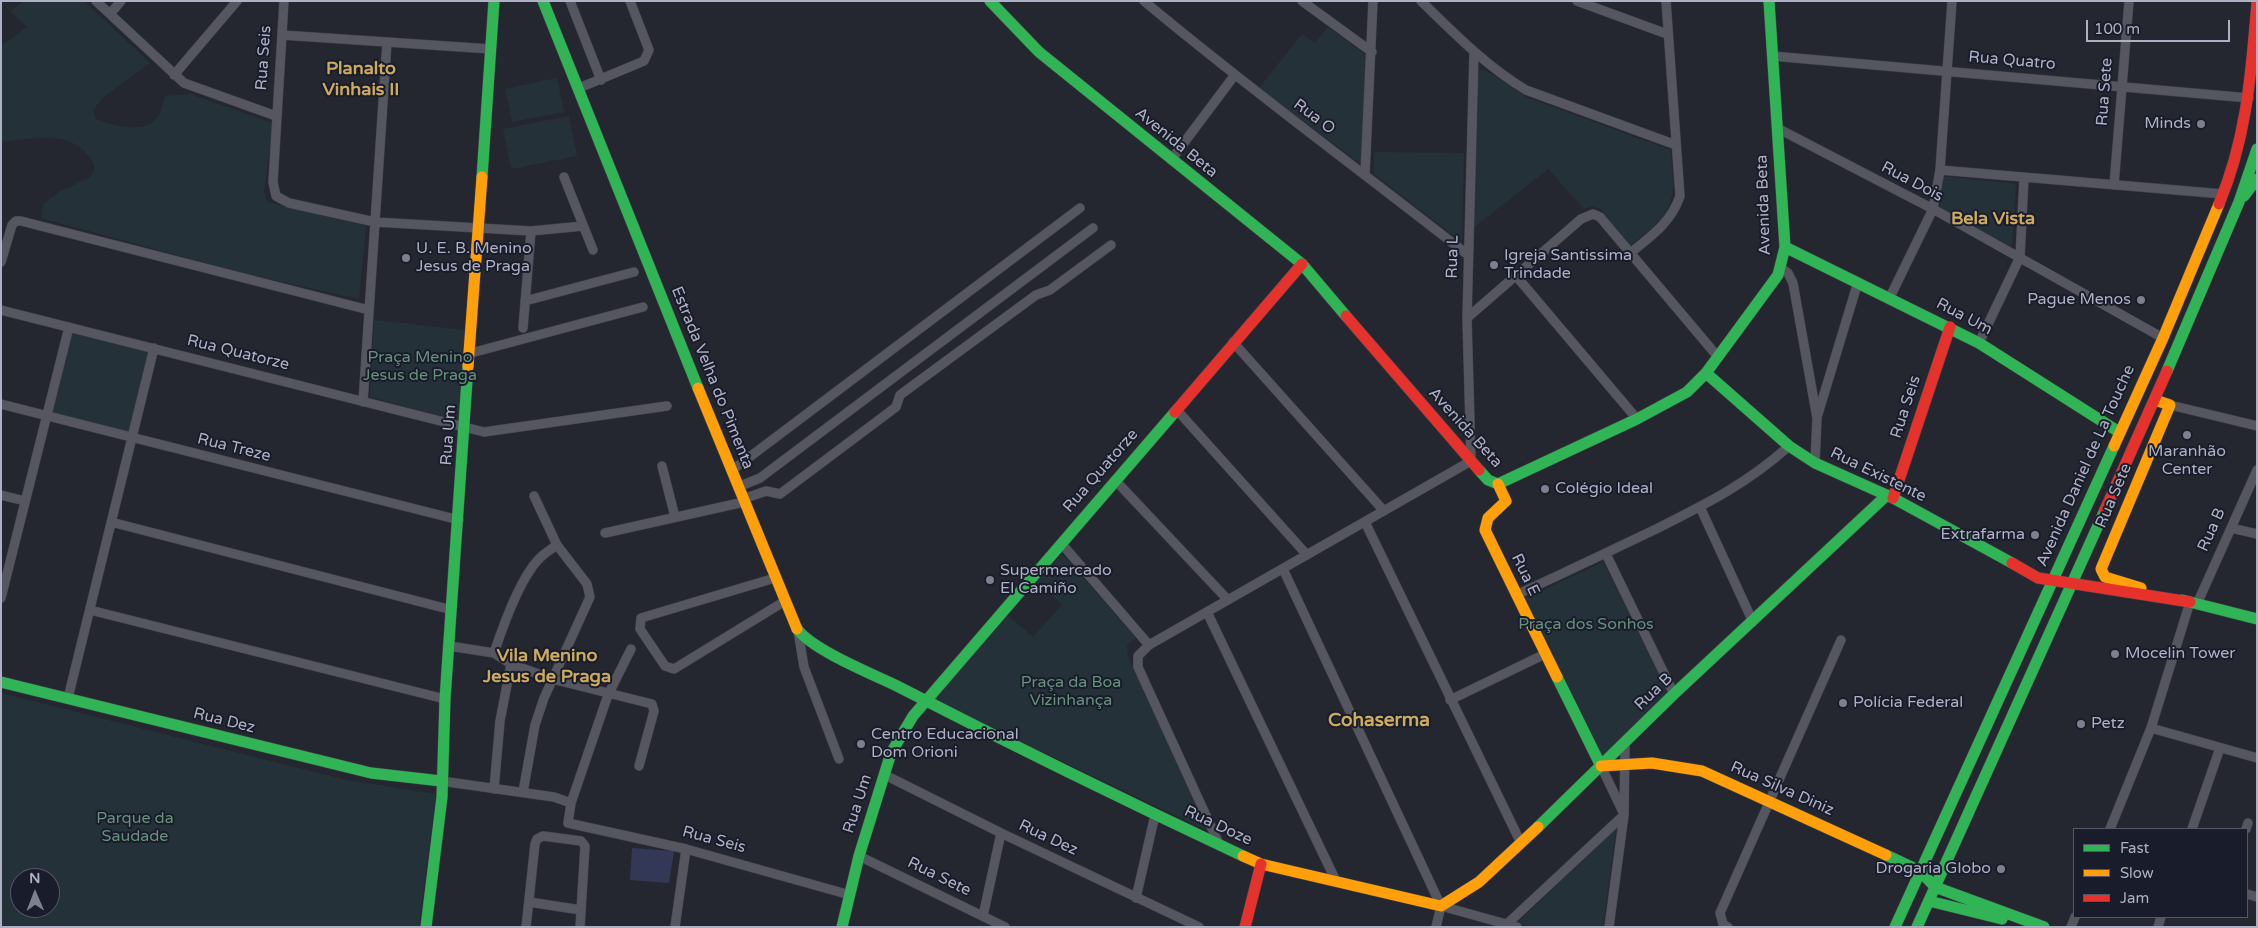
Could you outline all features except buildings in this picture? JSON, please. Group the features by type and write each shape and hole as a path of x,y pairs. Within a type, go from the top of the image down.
{"street":[{"path":"96,1 188,86 276,116"},
{"path":"110,14 121,1"},
{"path":"174,75 238,1"},
{"name":"Rua Seis","path":"284,1 273,182 276,196 290,203 375,222"},
{"name":"Rua Um","path":"426,927 442,797 445,699 466,428 494,1"},
{"name":"Estrada Velha do Pimenta","path":"543,1 731,471 798,631 816,645 926,701"},
{"path":"570,1 600,80"},
{"path":"579,88 644,61 648,56 650,50 630,1"},
{"name":"Avenida Beta","path":"990,1 1039,52 1302,264 1471,461 1488,480 1498,484 1637,419 1677,398 1706,373 1743,325 1781,268 1785,247 1769,1"},
{"name":"Rua O","path":"1144,1 1234,76 1365,174 1468,255"},
{"path":"1302,1 1372,52"},
{"path":"1365,174 1373,1"},
{"path":"1421,1 1474,52 1509,80 1526,90 1676,145"},
{"path":"1577,1 1667,34"},
{"path":"1629,254 1662,228 1677,206 1680,196 1666,1"},
{"path":"1890,297 1933,209 1940,170 1952,1"},
{"name":"Rua Sete","path":"2114,185 2129,1"},
{"name":"Avenida Daniel de La Touche","path":"1895,927 2162,338 2223,194 2240,139 2249,98 2257,3"},
{"path":"282,35 491,49"},
{"path":"363,402 387,42"},
{"name":"Rua L","path":"1471,461 1467,318 1474,52"},
{"name":"Rua Quatro","path":"1772,56 2121,85 2249,98"},
{"path":"1171,160 1234,76"},
{"name":"Rua Dois","path":"1778,128 2020,256 2162,338"},
{"path":"1917,927 2155,400 2239,202 2257,149"},
{"path":"1940,170 2223,194"},
{"path":"564,177 593,250"},
{"path":"1979,343 2020,256 2024,178"},
{"path":"2239,202 2257,178"},
{"path":"731,471 1080,208"},
{"path":"1467,318 1588,215 1594,214 1600,217 1629,254 1718,357"},
{"path":"1,262 12,225 16,221 21,221 369,310"},
{"path":"375,222 530,231 583,226"},
{"path":"738,487 760,478 1093,228"},
{"path":"523,328 530,231"},
{"path":"605,533 744,500 766,490 780,494 896,407 900,395 1036,295 1050,290 1111,245"},
{"name":"Rua Um","path":"1785,247 1890,297 1979,343 2119,432"},
{"name":"Rua Quatorze","path":"926,701 1302,264"},
{"path":"1781,268 1788,273 1793,283 1817,418"},
{"path":"525,301 634,272"},
{"path":"1517,277 1637,419"},
{"path":"1815,463 1817,418 1832,360 1858,282"},
{"path":"471,353 643,306"},
{"name":"Rua Quatorze","path":"1,310 484,432 667,406"},
{"path":"1,598 69,327"},
{"name":"Rua Seis","path":"1890,497 1950,327"},
{"path":"1234,342 1384,511"},
{"path":"68,698 154,348"},
{"name":"Rua Existente","path":"1706,373 1789,446 1815,463 1890,497 2027,573 2052,581 2193,603"},
{"path":"2155,400 2257,426"},
{"name":"Rua Treze","path":"1,404 459,520"},
{"name":"Rua Sete","path":"2170,405 2101,573 2105,577 2193,603"},
{"path":"1176,409 1307,555"},
{"path":"1516,595 1606,554 1700,507 1762,471 1789,446"},
{"path":"1220,846 1138,667 1139,653 1149,645 1471,461"},
{"path":"662,466 675,517"},
{"name":"Rua B","path":"2110,828 2151,728 2193,603 2231,528 2257,470"},
{"path":"1115,480 1228,600"},
{"name":"Rua E","path":"1498,484 1506,499 1506,504 1488,518 1484,526 1601,766"},
{"path":"1,495 26,501"},
{"path":"523,792 535,726 552,679 590,597 587,584 556,545 534,496"},
{"name":"Rua B","path":"1441,906 1478,882 1521,843 1674,694 1890,497"},
{"path":"1700,507 1753,622"},
{"path":"111,522 452,610"},
{"path":"1365,522 1521,843"},
{"path":"2231,528 2257,534"},
{"path":"1061,543 1149,645"},
{"path":"494,653 502,628 529,571 539,558 556,545"},
{"path":"1606,554 1674,694"},
{"path":"1283,569 1441,906 1436,927"},
{"path":"775,578 641,618 640,629 665,666 674,669 785,602"},
{"path":"2193,603 2257,619"},
{"path":"90,610 445,699"},
{"path":"1207,612 1336,882"},
{"path":"798,631 804,667 839,758"},
{"path":"1728,927 1723,924 1720,913 1841,640"},
{"path":"449,646 494,653 511,664 552,679 608,695 652,704 654,712 639,766"},
{"path":"441,781 554,797 571,803 608,695 631,649"},
{"path":"1450,700 1545,654"},
{"path":"494,789 500,721 511,664"},
{"name":"Rua Dez","path":"1,682 372,773 441,781"},
{"name":"Rua Um","path":"842,927 859,856 891,753 902,731 926,701"},
{"name":"Rua Doze","path":"926,701 1156,815 1261,864 1441,906 1517,927"},
{"path":"2151,728 2257,758"},
{"path":"1609,927 1624,814 1625,743"},
{"path":"2192,828 2220,748"},
{"name":"Rua Silva Diniz","path":"1601,766 1626,762 1661,762 1684,766 1710,774 1920,871 1935,887"},
{"path":"1601,766 1624,814"},
{"name":"Rua Dez","path":"885,775 1000,833 1199,927"},
{"name":"Rua Seis","path":"571,803 568,823 686,849 850,895"},
{"path":"1507,924 1624,814"},
{"path":"1136,898 1156,815"},
{"path":"983,916 1000,833"},
{"path":"526,927 538,839 543,836 581,841 586,851 580,927"},
{"path":"675,927 686,849"},
{"name":"Rua Sete","path":"859,856 1005,927"},
{"path":"1245,927 1261,864"},
{"path":"1911,891 1935,887 2044,927"},
{"path":"529,902 581,910"},
{"path":"1929,902 2037,927"}],"green space":[{"path":"24,1 84,1 150,63 103,97 93,110 96,119 118,126 144,126 157,118 165,96 190,94 273,123 264,191 267,202 366,226 359,299 247,274 41,218 43,204 59,192 91,177 95,166 87,154 77,145 66,140 41,138 1,142 1,46 27,27 10,11"},
{"path":"1328,27 1366,55 1361,164 1259,88 1302,34 1315,43"},
{"path":"1479,69 1489,72 1529,98 1670,150 1673,183 1672,196 1669,206 1663,215 1630,246 1601,209 1593,206 1584,209 1548,169 1472,229 1477,71"},
{"path":"557,78 564,112 512,122 505,89"},
{"path":"569,116 577,156 511,169 503,129"},
{"path":"1374,152 1464,153 1462,242 1374,174"},
{"path":"1943,176 2016,184 2012,247 1940,208"},
{"name":"Praça Menino Jesus de Praga","path":"374,320 465,330 460,421 370,397"},
{"path":"69,327 154,348 132,438 47,416"},
{"name":"Praça da Boa Vizinhança","path":"1062,554 1136,638 1127,645 1128,656 1208,831 933,700 1008,616 1033,637 1062,605 1037,583"},
{"name":"Praça dos Sonhos","path":"1603,562 1669,694 1603,756 1524,599"},
{"name":"Parque da Saudade","path":"1,693 346,780 436,794 419,927 1,927"},
{"path":"1616,829 1603,927 1533,927 1517,923"}],"water":[{"path":"632,848 674,851 669,883 630,880"}],"traffic: fast":[{"path":"482,177 494,1"},
{"path":"543,1 698,388"},
{"path":"990,1 1039,52 1302,264 1346,316"},
{"path":"1479,470 1488,480 1498,484 1637,419 1687,392 1706,373 1778,275 1785,247 1769,1"},
{"path":"2167,371 2239,202 2257,149"},
{"path":"2244,196 2257,179"},
{"path":"1785,247 1979,343 2119,432"},
{"path":"426,927 442,797 445,699 468,366"},
{"path":"1706,373 1789,446 1815,463 1893,498 2012,563"},
{"path":"842,927 859,856 891,753 913,716 1175,412"},
{"path":"1895,927 2114,446"},
{"path":"1538,827 1674,694 1887,495"},
{"path":"1917,927 2105,510"},
{"path":"2182,600 2257,619"},
{"path":"797,629 828,653 1243,856"},
{"path":"1557,677 1601,766"},
{"path":"1,682 371,773 441,781"},
{"path":"1886,855 1920,871 1935,887 2044,927"},
{"path":"1929,901 2002,919"}],"traffic: slow":[{"path":"468,366 482,177"},
{"path":"2114,446 2163,338 2219,204"},
{"path":"698,388 797,629"},
{"path":"2141,588 2105,577 2101,569 2170,405 2155,400"},
{"path":"1498,484 1506,501 1488,518 1485,530 1557,677"},
{"path":"1601,766 1652,763 1702,771 1886,855"},
{"path":"1243,856 1261,864 1441,906 1479,882 1538,827"}],"traffic: jam":[{"path":"2219,204 2242,130 2250,80 2257,3"},
{"path":"1175,412 1302,264"},
{"path":"1346,316 1479,470"},
{"path":"1893,498 1950,327"},
{"path":"2105,510 2167,371"},
{"path":"2012,563 2038,578 2190,602"},
{"path":"1245,927 1261,864"}],"place":[{"name":"Minds","path":"2201,124"},
{"name":"U. E. B. Menino Jesus de Praga","path":"406,258"},
{"name":"Igreja Santissima Trindade","path":"1494,265"},
{"name":"Pague Menos","path":"2141,300"},
{"name":"Maranhão Center","path":"2187,435"},
{"name":"Colégio Ideal","path":"1545,489"},
{"name":"Extrafarma","path":"2035,535"},
{"name":"Supermercado El Camiño","path":"990,580"},
{"name":"Mocelin Tower","path":"2115,654"},
{"name":"Polícia Federal","path":"1843,703"},
{"name":"Petz","path":"2081,724"},
{"name":"Centro Educacional Dom Orioni","path":"861,744"},
{"name":"Drogaria Globo","path":"2001,869"}],"district":[{"name":"Planalto Vinhais II","path":"361,79"},
{"name":"Bela Vista","path":"1993,219"},
{"name":"Vila Menino Jesus de Praga","path":"547,666"},
{"name":"Cohaserma","path":"1379,721"}]}
